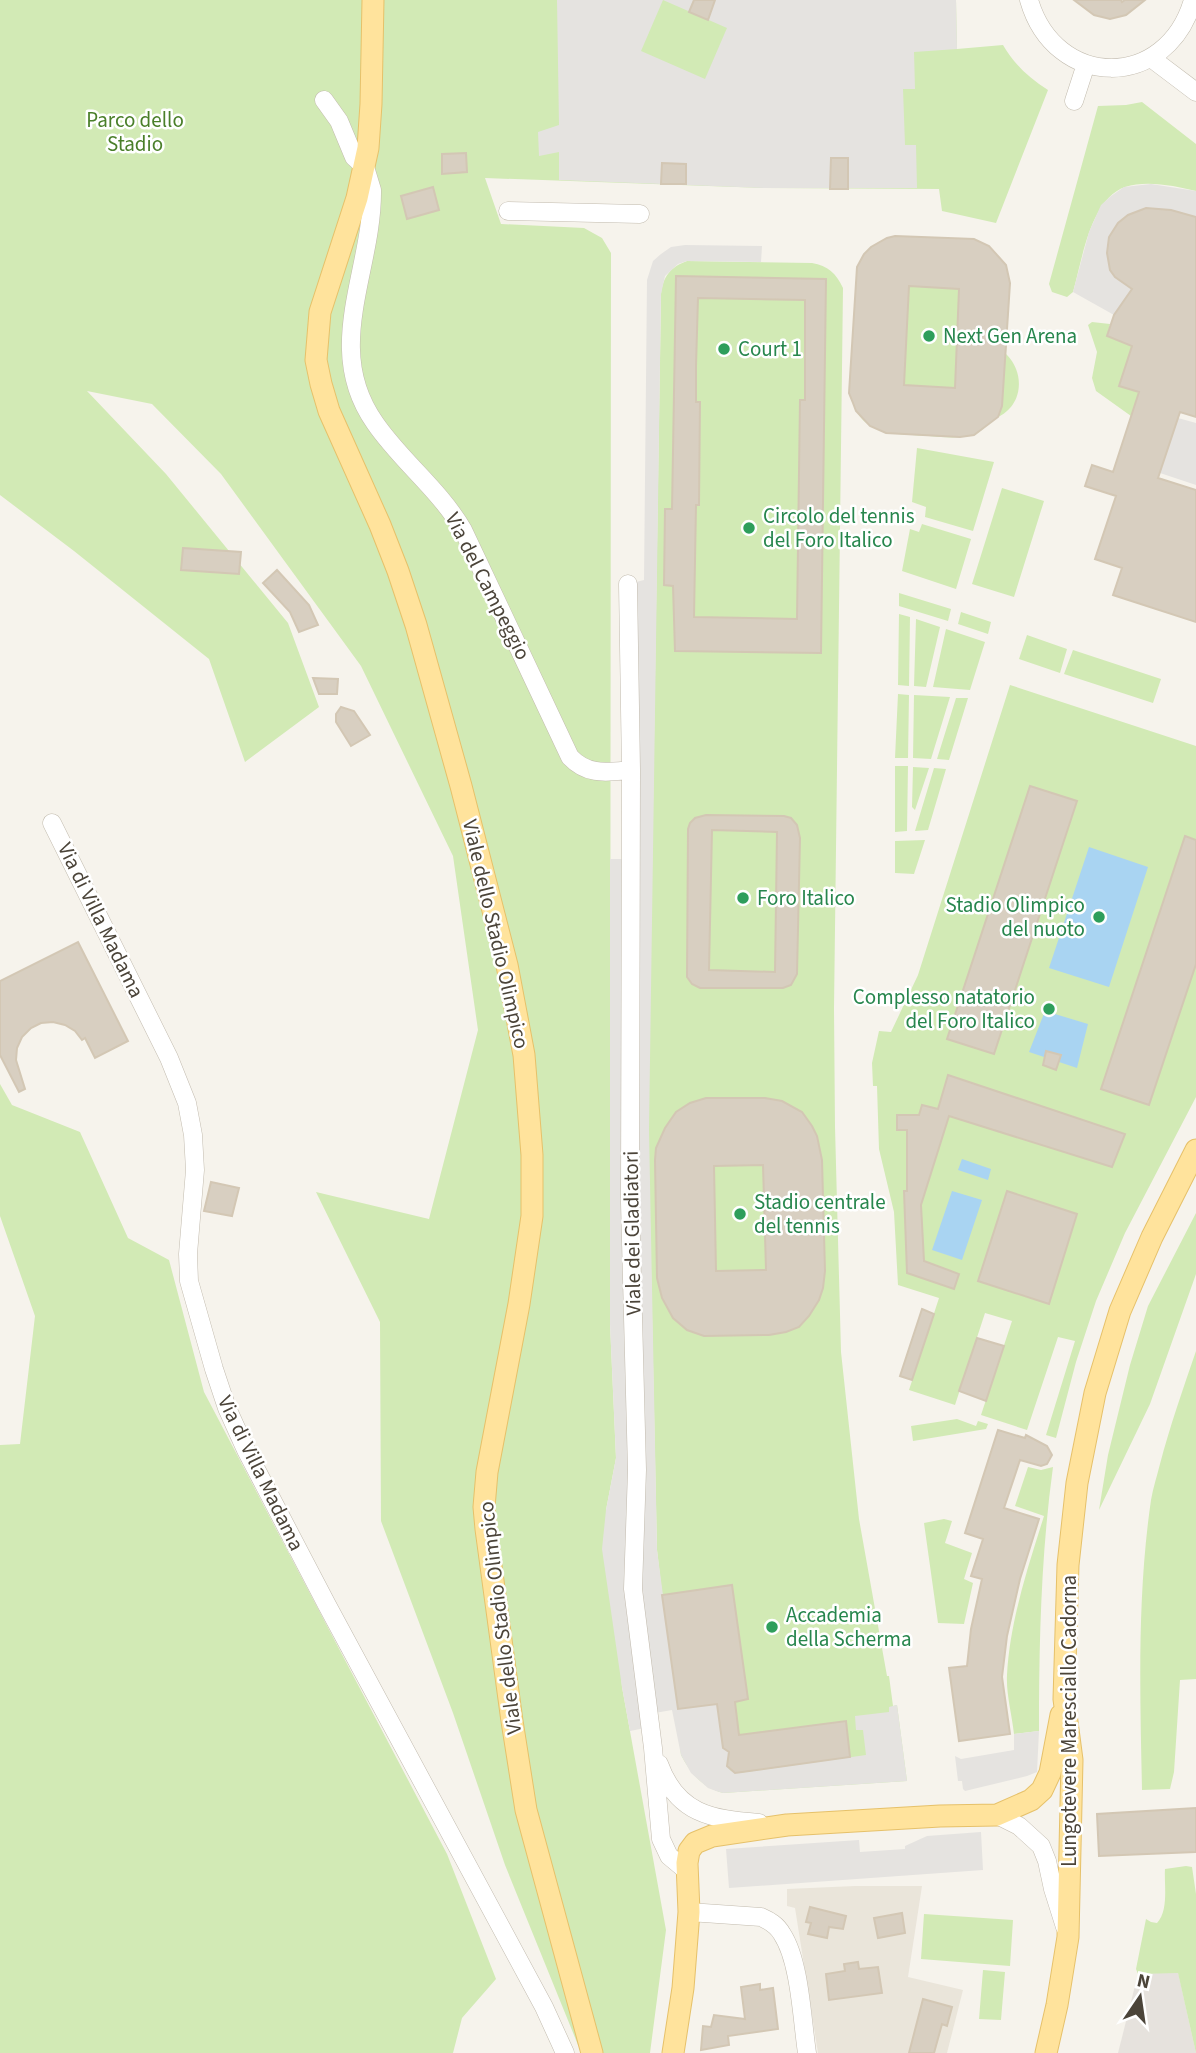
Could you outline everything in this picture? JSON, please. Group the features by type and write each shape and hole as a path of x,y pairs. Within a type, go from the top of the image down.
{"main road":[{"name":"Viale dello Stadio Olimpico","path":"373,0 371,120 365,167 320,312 316,360 329,411 380,525 416,625 507,965 524,1055 533,1155 532,1216 519,1304 487,1472 485,1529 526,1810 593,2050"},
{"name":"Lungotevere Maresciallo Cadorna","path":"1046,2053 1068,1937 1072,1760 1065,1699 1070,1538 1081,1454 1107,1349 1127,1295 1152,1237 1196,1150"},
{"path":"673,2053 683,1988 689,1912 689,1851 701,1839 787,1825 997,1815 1031,1800 1042,1790 1050,1773 1065,1699"}],"street":[{"path":"1029,0 1034,17 1044,34 1058,49 1074,60 1113,68 1133,65 1151,58 1172,40 1192,14"},
{"path":"1151,58 1196,92"},
{"path":"1074,101 1086,64"},
{"path":"324,100 336,115 354,157 365,167"},
{"name":"Via del Campeggio","path":"365,167 371,182 372,196 350,340 352,369 359,396 382,433 442,498 463,530 570,757 591,771 631,770"},
{"path":"508,211 640,214"},
{"name":"Viale dei Gladiatori","path":"628,584 631,770 630,1202 637,1470 632,1576 661,1839 669,1856 687,1871"},
{"name":"Via di Villa Madama","path":"52,822 169,1058 187,1103 193,1135 195,1170 188,1272 192,1296 227,1408 327,1605 544,2007 565,2053"},
{"path":"653,1748 667,1784 689,1807 732,1821 787,1825"},
{"path":"997,1815 1019,1826 1041,1846 1068,1937"},
{"path":"689,1912 761,1917 771,1921 778,1929 789,1947 793,1963 807,2053"}],"shaded area":[{"path":"557,0 663,0 956,0 957,49 914,52 915,89 903,89 905,145 916,145 917,188 764,188 559,180 559,152 539,156 538,132 559,125","holes":["663,0 727,28 705,79 641,51"]},
{"path":"1151,184 1196,191 1196,217 1171,210 1146,208 1128,215 1118,223 1108,244 1108,263 1115,277 1132,289 1114,315 1073,292 1089,232 1101,205 1111,196 1124,187"},
{"path":"762,246 761,262 687,261 678,264 665,276 661,294 649,1130 657,1550 678,1709 717,1704 723,1748 734,1750 727,1760 727,1766 731,1771 739,1773 866,1755 863,1730 856,1730 855,1716 889,1712 889,1707 897,1705 907,1781 723,1793 708,1788 691,1773 681,1755 672,1710 649,1714 650,1727 630,1731 602,1549 616,1458 610,1324 610,859 630,859 628,584 644,580 647,280 653,261 671,247"},
{"path":"1178,418 1196,423 1196,485 1160,473"},
{"path":"1039,1731 1037,1772 965,1791 963,1789 962,1781 958,1781 955,1756 961,1759 1014,1750 1014,1734"},
{"path":"981,1832 983,1870 729,1888 726,1849 859,1840 860,1852 905,1849 905,1846 927,1836"},
{"path":"922,1886 908,1977 963,1990 947,2053 818,2053 795,1908 787,1906 787,1889"},
{"path":"1178,1972 1196,2053 1118,2053 1138,1974"}],"green space":[{"name":"Parco dello Stadio","path":"0,0 956,0 957,49 1003,45 1034,81 1048,90 996,223 942,211 939,189 764,188 485,178 501,224 584,228 602,238 611,253 610,1324 616,1458 606,1510 622,1687 666,1930 650,2053 602,2053 578,2045 505,1865 453,1713 381,1521 380,1322 316,1192 429,1219 478,1030 453,856 361,666 221,474 152,404 87,391 166,474 288,623 319,707 245,762 209,659 0,495"},
{"path":"1142,102 1196,144 1196,191 1142,184 1125,187 1113,194 1103,204 1089,232 1073,292 1067,297 1052,292 1049,284 1098,106"},
{"name":"Next Gen Arena","path":"894,236 978,241 992,249 1006,265 1010,284 1006,354 1018,375 1018,390 1007,411 975,434 950,437 890,433 868,424 854,405 850,390 857,267 872,247"},
{"name":"Foro Italico","path":"687,261 812,263 831,271 843,288 834,1009 841,1352 859,1519 893,1706 897,1705 907,1781 723,1793 698,1779 681,1755 657,1550 648,1126 661,294 668,273"},
{"path":"1092,322 1110,324 1107,336 1134,346 1119,385 1139,392 1131,416 1096,391 1092,378 1097,352 1088,325"},
{"path":"917,448 994,462 973,531 925,517 926,507 912,502"},
{"path":"1002,488 1044,501 1014,597 972,584"},
{"path":"922,524 971,539 956,589 902,571 910,529 919,532"},
{"path":"899,593 951,609 948,621 899,606"},
{"path":"961,612 991,622 988,634 958,624"},
{"path":"899,614 910,617 909,686 898,685"},
{"path":"916,619 940,627 926,687 914,686"},
{"path":"946,629 985,642 970,690 933,687"},
{"path":"1027,635 1067,649 1060,673 1019,659"},
{"path":"1073,650 1161,679 1153,703 1064,674"},
{"name":"Complesso natatorio del Foro Italico","path":"1010,685 1196,746 1196,1097 1125,1233 1096,1301 1076,1362 1056,1438 1046,1435 1075,1341 1058,1337 1027,1430 981,1415 1012,1321 985,1313 955,1405 909,1390 939,1298 898,1285 894,1212 879,1149 877,1086 873,1086 872,1063 879,1031 891,1032 918,975"},
{"path":"898,694 909,695 908,758 895,758"},
{"path":"914,695 950,697 931,759 913,758"},
{"path":"956,698 968,698 949,760 937,759"},
{"path":"895,766 908,766 907,831 895,832"},
{"path":"913,767 929,768 915,810 912,807"},
{"path":"934,768 946,769 928,830 915,831"},
{"path":"925,840 914,874 895,873 895,841"},
{"path":"0,1084 12,1105 80,1132 128,1238 169,1260 204,1392 447,1854 496,1979 462,2018 453,2053 0,2053 0,1445 20,1444 35,1316 0,1216"},
{"path":"1196,1213 1196,1274 1150,1404 1099,1510 1108,1455 1148,1306"},
{"path":"1196,1351 1196,1679 1180,1680 1174,1772 1170,1789 1142,1790 1140,1645 1143,1572 1151,1500 1172,1422"},
{"path":"957,1419 976,1426 978,1421 988,1424 986,1429 913,1441 911,1426"},
{"path":"1028,1467 1041,1470 1053,1467 1041,1599 1039,1731 1014,1734 1007,1690 1009,1654 1021,1594 1044,1516 1015,1506"},
{"path":"944,1519 952,1521 945,1543 972,1553 964,1579 973,1583 964,1624 938,1623 924,1523"},
{"path":"1192,1867 1196,1894 1196,2053 1178,1973 1138,1974 1136,1969 1146,1919 1157,1923 1161,1918 1165,1897 1165,1869"},
{"path":"924,1914 1013,1920 1010,1966 921,1959"},
{"path":"983,1970 1005,1972 1001,2020 979,2019"}],"water":[{"name":"Stadio Olimpico del nuoto","path":"1089,847 1148,867 1109,987 1049,968"},
{"path":"1045,1011 1088,1024 1077,1068 1029,1052"},
{"path":"962,1159 991,1169 988,1180 958,1170"},
{"path":"952,1191 982,1200 962,1260 932,1250"}],"building":[{"path":"694,0 715,0 708,20 689,12"},
{"path":"1074,0 1145,0 1126,15 1110,19 1094,15"},
{"path":"466,153 467,172 442,174 442,154"},
{"path":"831,158 848,158 848,189 830,189"},
{"path":"662,163 686,164 686,184 661,184"},
{"path":"433,187 439,210 407,219 401,196"},
{"path":"1146,208 1171,210 1196,217 1196,417 1180,412 1158,478 1196,490 1196,622 1113,595 1122,568 1095,559 1116,496 1085,486 1092,465 1113,472 1139,392 1119,386 1132,346 1107,336 1114,315 1132,289 1110,270 1107,253 1109,237 1118,223 1128,215"},
{"name":"Next Gen Arena","path":"887,238 974,239 989,246 1006,265 1010,283 1002,406 998,417 974,435 960,437 886,433 870,426 856,411 849,393 857,267 871,247","holes":["909,286 959,289 955,388 904,385"]},
{"path":"676,276 826,279 821,653 675,651 673,586 664,585 665,509 672,509","holes":["698,298 805,300 805,400 800,400 797,619 694,617 696,505 699,505 700,402 696,402"]},
{"path":"183,548 241,552 239,574 181,570"},
{"path":"277,570 309,605 318,625 299,632 290,612 263,583"},
{"path":"313,678 338,679 337,694 319,694"},
{"path":"341,707 354,711 370,735 351,746 336,722 336,714"},
{"path":"1030,786 1077,801 994,1054 947,1039"},
{"path":"706,815 784,816 791,818 797,825 800,838 797,974 791,985 783,988 700,988 692,984 687,977 688,829 695,818","holes":["712,830 777,832 775,972 709,970"]},
{"path":"1185,836 1196,840 1196,964 1149,1105 1101,1089"},
{"path":"78,942 128,1041 95,1058 85,1038 82,1040 75,1031 53,1022 41,1023 22,1037 17,1048 16,1060 25,1089 19,1092 0,1055 0,981"},
{"path":"1046,1051 1061,1055 1056,1070 1043,1065"},
{"path":"948,1075 1125,1134 1112,1167 949,1116 921,1205 924,1261 959,1274 954,1289 907,1273 904,1191 907,1191 907,1130 897,1130 897,1115 919,1115 922,1105 938,1109"},
{"name":"Stadio centrale del tennis","path":"706,1098 765,1098 782,1101 802,1112 817,1136 822,1160 825,1271 819,1300 799,1327 769,1335 704,1336 687,1330 673,1318 662,1298 657,1278 656,1148 676,1112 690,1103","holes":["763,1165 766,1270 716,1271 714,1166"]},
{"path":"211,1182 239,1188 232,1216 204,1211"},
{"path":"1007,1191 1077,1214 1049,1304 978,1281"},
{"path":"922,1309 934,1314 912,1380 900,1376"},
{"path":"977,1338 1004,1346 986,1401 959,1391"},
{"path":"998,1430 1025,1438 1026,1435 1047,1446 1052,1455 1047,1464 1041,1466 1020,1460 1004,1508 1039,1519 1020,1579 1007,1636 1002,1677 1010,1734 959,1741 949,1668 967,1666 971,1629 982,1579 971,1576 983,1539 965,1533"},
{"path":"732,1585 748,1699 735,1702 739,1735 846,1721 850,1757 735,1773 727,1766 729,1752 723,1748 717,1704 678,1709 662,1595"},
{"path":"1196,1808 1196,1852 1099,1856 1097,1814"},
{"path":"810,1907 846,1916 843,1929 829,1927 827,1938 808,1934 811,1923 806,1922"},
{"path":"902,1913 905,1933 878,1938 874,1918"},
{"path":"858,1962 859,1969 878,1967 882,1993 829,2000 826,1974 845,1971 844,1964"},
{"path":"760,1984 760,1990 773,1988 778,2029 728,2036 729,2045 701,2050 703,2026 711,2027 714,2015 745,2019 741,1987"},
{"path":"923,1999 952,2007 947,2026 942,2024 934,2053 909,2053"}],"place":[{"name":"Next Gen Arena","path":"929,336"},
{"name":"Court 1","path":"724,349"},
{"name":"Circolo del tennis del Foro Italico","path":"749,528"},
{"name":"Foro Italico","path":"743,898"},
{"name":"Stadio Olimpico del nuoto","path":"1099,917"},
{"name":"Complesso natatorio del Foro Italico","path":"1049,1009"},
{"name":"Stadio centrale del tennis","path":"740,1214"},
{"name":"Accademia della Scherma","path":"772,1627"}]}
